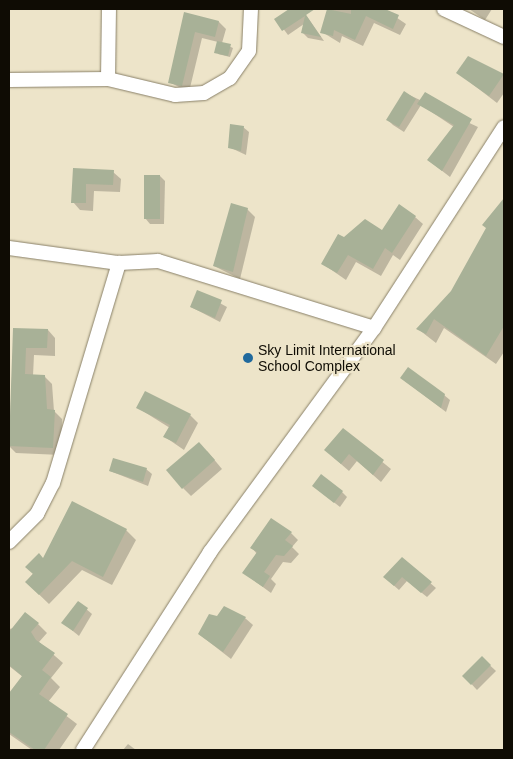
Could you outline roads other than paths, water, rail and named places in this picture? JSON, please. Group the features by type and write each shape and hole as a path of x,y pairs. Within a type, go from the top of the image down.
{"street":[{"path":"108,79 109,9"},
{"path":"9,80 108,79 175,95 204,93 230,78 249,50 251,9"},
{"path":"444,9 504,37"},
{"path":"83,750 210,552 374,328 504,127"},
{"path":"9,248 118,263 158,261 374,328"},
{"path":"9,542 37,514 53,483 118,263"}],"place":[{"name":"Sky Limit International School Complex","path":"248,358"}]}
